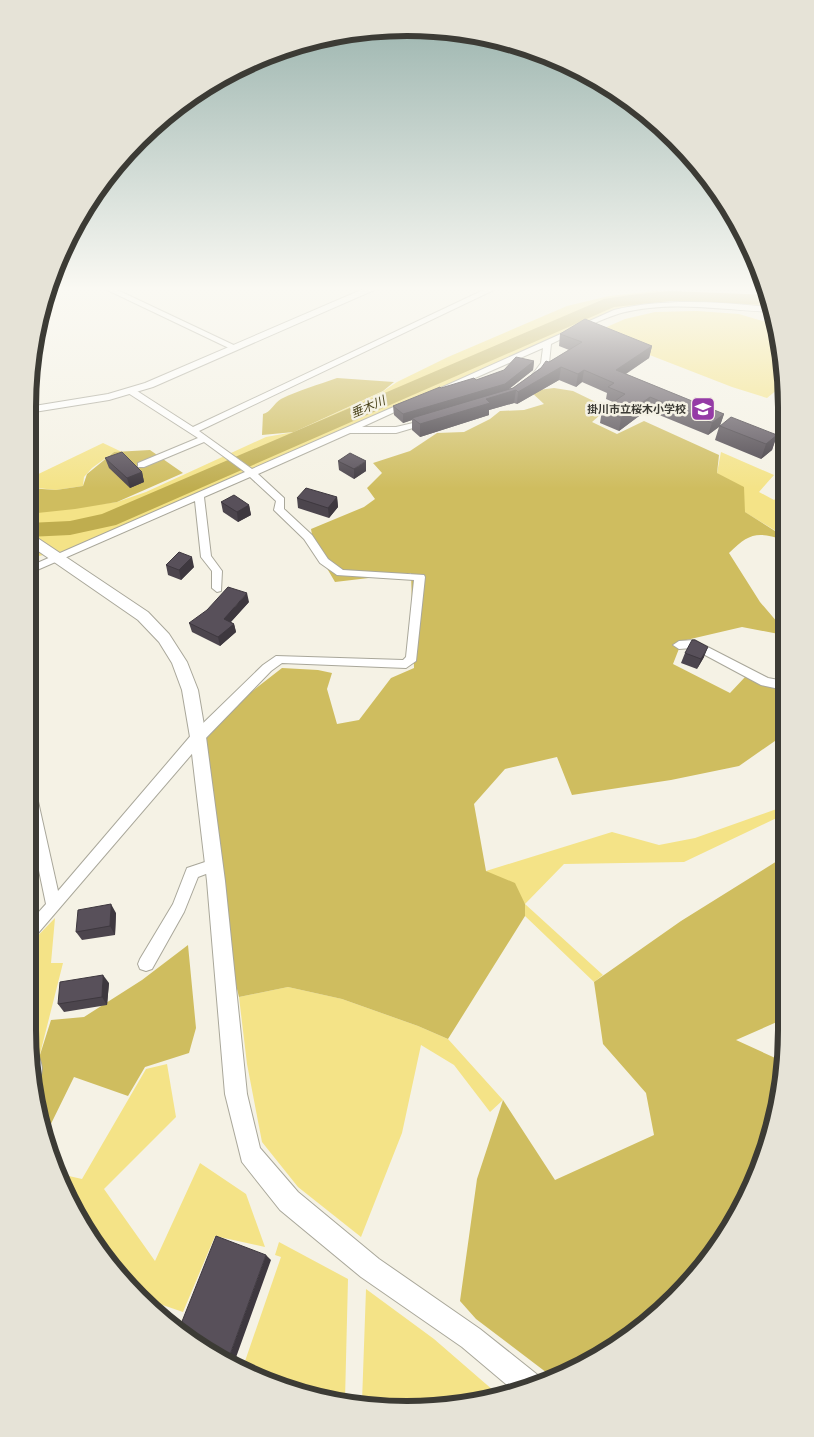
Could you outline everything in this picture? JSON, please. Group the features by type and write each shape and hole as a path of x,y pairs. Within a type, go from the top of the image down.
{"street":[{"path":"36,409 109,397 131,391 221,354"},
{"path":"192,431 355,354"},
{"path":"430,394 522,354"},
{"path":"528,383 546,363 546,354"},
{"path":"36,925 198,737 267,668 280,659 406,664 412,658 420,577 341,574 324,561 308,537 279,510 281,500 263,481 205,439 131,391"},
{"path":"36,567 199,497 249,471 421,398"},
{"path":"349,430 396,430 434,419"},
{"path":"141,465 205,439"},
{"path":"199,497 206,557 217,571 217,588"},
{"path":"36,544 143,616 164,638 180,662 190,690 198,737 214,865 236,1094 250,1154 289,1202 370,1268 471,1338 524,1381"},
{"path":"679,645 694,644 765,682 778,685"},
{"path":"36,824 54,906"},
{"path":"146,964 179,907 192,873 214,865"}],"shaded area":[{"path":"455,354 520,354 311,443 228,483 70,550 36,556 36,512 117,502 146,492 266,437 294,432 382,392 397,382"},
{"path":"647,354 774,354 777,390 767,398 732,387"},
{"path":"337,378 394,382 383,391 294,432 262,435 263,414 281,399"},
{"path":"554,388 573,391 608,408 592,422 617,434 644,421 719,455 717,473 744,487 745,512 775,531 778,530 778,538 767,535 754,536 742,541 729,553 760,602 778,623 778,634 742,627 682,641 673,664 730,693 746,676 778,681 778,739 739,766 671,780 572,795 557,757 505,769 474,804 486,871 515,883 525,904 525,916 448,1039 418,1026 342,999 288,987 239,997 234,977 205,740 241,700 282,668 318,670 332,673 327,689 337,724 359,720 391,678 414,668 411,573 335,582 314,546 311,529 364,507 375,499 367,488 382,473 373,463 410,451 437,433 464,432 490,419 500,411 524,410 544,404 530,391"},
{"path":"103,443 122,452 114,452 92,468 84,477 83,486 56,490 36,488 36,475"},
{"path":"150,450 183,473 117,502 36,513 36,489 56,490 83,486 87,474 114,452"},
{"path":"721,452 774,475 759,492 774,500 778,497 778,530 743,511 717,473"},
{"path":"778,808 778,817 684,862 564,864 525,904 486,871 612,832 659,845 695,838"},
{"path":"778,860 778,1022 736,1040 777,1059 771,1102 765,1126 750,1172 740,1194 715,1236 686,1274 633,1324 592,1351 548,1373 476,1319 460,1301 477,1179 503,1100 555,1180 654,1135 646,1093 603,1044 594,982 681,921"},
{"path":"525,904 603,975 594,982 525,916"},
{"path":"55,918 51,963 63,963 39,1058 37,1058 36,1030 36,938"},
{"path":"188,945 196,1028 189,1053 145,1067 128,1096 74,1077 49,1127 43,1102 37,1059 51,1020 84,1017 142,980"},
{"path":"288,987 342,999 418,1026 448,1039 503,1100 490,1112 454,1065 421,1045 402,1133 361,1237 298,1187 262,1142 247,1064 239,997"},
{"path":"167,1064 176,1117 104,1189 155,1261 200,1163 246,1194 265,1247 215,1236 183,1312 157,1303 128,1274 99,1236 74,1194 65,1175 82,1179 146,1069"},
{"path":"279,1242 348,1279 345,1396 288,1381 244,1364 281,1257 275,1255"},
{"path":"366,1289 434,1339 493,1390 431,1400 407,1401 362,1398"}],"building":[{"path":"562,354 640,354 616,370 724,414 712,423 650,397 621,418 602,410 625,394 608,387 614,383 584,370 578,374 561,367 518,392 516,390 486,399 490,403 420,424 412,418 513,388 541,368 546,361 549,362"},
{"path":"516,357 534,361 505,384 403,414 393,406 440,387 474,378 476,380 504,370"},
{"path":"731,417 777,435 766,444 720,426"},
{"path":"122,452 142,472 127,478 105,458"},
{"path":"350,453 366,461 354,469 338,461"},
{"path":"306,488 337,497 328,508 297,498"},
{"path":"234,495 249,505 237,512 221,502"},
{"path":"179,552 192,557 179,570 166,565"},
{"path":"228,587 247,593 224,619 234,624 218,637 189,623 207,610"},
{"path":"692,640 708,647 701,659 685,653"},
{"path":"111,904 110,926 76,932 78,910"},
{"path":"103,975 102,997 58,1004 60,982"},
{"path":"216,1236 266,1255 230,1355 181,1324"}],"waterway":[{"name":"垂木川","path":"36,530 70,528 108,520 492,354"}],"place":[{"name":"掛川市立桜木小学校","path":"703,409"}]}
